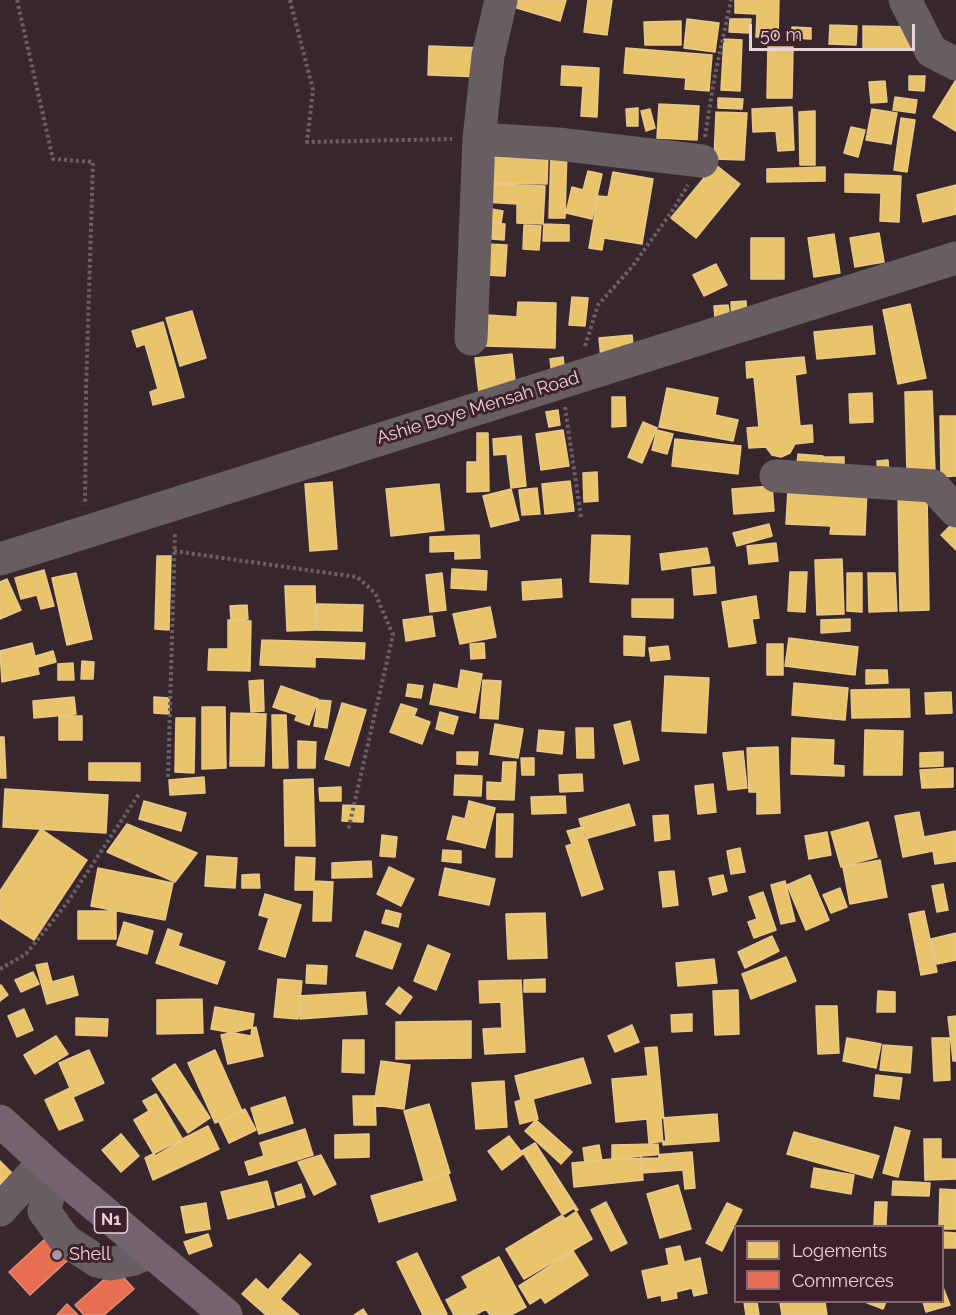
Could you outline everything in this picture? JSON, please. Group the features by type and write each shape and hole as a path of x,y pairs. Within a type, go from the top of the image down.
{"highway":[{"name":"N1","path":"0,1121 50,1167 226,1315"}],"street":[{"path":"471,339 479,139 488,56 501,0"},
{"path":"904,0 932,51 956,64"},
{"path":"479,139 558,144 702,161"},
{"name":"Ashie Boye Mensah Road","path":"0,558 956,258"},
{"path":"776,476 933,486 956,511"},
{"path":"0,1209 50,1167"},
{"path":"50,1167 44,1211 65,1240 97,1261 110,1264 134,1259 150,1252"}],"path":[{"path":"16,0 53,159 93,162 85,509"},
{"path":"290,0 313,90 307,142 479,139"},
{"path":"581,517 565,405 598,305 632,267 672,210 702,161 714,80 731,0"},
{"path":"168,777 176,502"},
{"path":"174,551 357,577 375,593 393,635 348,831"},
{"path":"0,969 26,954 40,937 67,903 139,794"}],"building: Logements":[{"path":"508,0 566,0 560,21 507,5"},
{"path":"588,0 612,0 607,35 584,32"},
{"path":"735,0 779,0 778,37 756,37 757,14 735,13"},
{"path":"687,19 719,23 715,52 684,48"},
{"path":"730,19 751,19 750,33 729,32"},
{"path":"681,21 681,45 645,45 644,22"},
{"path":"830,25 857,26 856,45 829,44"},
{"path":"863,26 915,27 914,50 863,49"},
{"path":"792,27 811,28 811,39 792,38"},
{"path":"724,39 742,40 740,91 721,90"},
{"path":"429,46 483,48 483,77 428,75"},
{"path":"768,47 793,47 792,98 767,98"},
{"path":"626,48 712,55 709,91 685,89 686,78 624,73"},
{"path":"562,66 599,68 597,117 581,116 583,86 561,85"},
{"path":"909,76 925,76 924,91 909,90"},
{"path":"956,80 956,131 933,117"},
{"path":"885,81 887,102 871,103 869,82"},
{"path":"895,97 917,100 915,113 893,110"},
{"path":"718,98 743,99 742,109 718,108"},
{"path":"659,104 699,106 697,140 657,138"},
{"path":"792,107 794,150 778,151 776,131 753,132 752,109"},
{"path":"638,108 638,126 627,126 626,109"},
{"path":"650,109 655,128 646,131 641,111"},
{"path":"872,109 897,113 891,144 866,140"},
{"path":"815,111 815,165 800,165 799,112"},
{"path":"716,112 747,113 744,160 714,159"},
{"path":"901,118 915,120 907,172 894,170"},
{"path":"851,127 865,130 858,157 844,153"},
{"path":"490,149 548,151 547,184 489,183"},
{"path":"551,150 567,150 565,218 549,218"},
{"path":"707,158 740,184 696,238 671,218 704,178 696,171"},
{"path":"825,167 825,181 767,182 767,169"},
{"path":"588,171 602,174 592,219 566,213 572,187 583,190"},
{"path":"613,172 653,179 642,244 604,238 602,250 589,248 598,196 608,197"},
{"path":"845,174 901,176 899,222 880,221 881,193 845,192"},
{"path":"485,184 545,186 543,224 517,223 517,204 484,202"},
{"path":"956,185 956,214 923,222 917,195"},
{"path":"480,207 503,211 501,223 477,219"},
{"path":"482,222 505,224 504,240 481,238"},
{"path":"544,224 569,225 569,241 543,241"},
{"path":"524,225 541,226 539,250 523,249"},
{"path":"879,233 884,262 855,267 850,238"},
{"path":"834,234 840,273 814,277 808,238"},
{"path":"751,238 784,238 784,279 751,279"},
{"path":"487,244 507,245 505,276 485,275"},
{"path":"716,264 727,285 704,296 693,275"},
{"path":"572,297 588,298 585,326 569,325"},
{"path":"746,301 747,320 732,321 731,302"},
{"path":"518,302 556,303 555,348 486,346 487,315 517,317"},
{"path":"910,304 926,378 898,384 883,310"},
{"path":"728,305 731,326 716,328 714,306"},
{"path":"192,311 206,358 180,366 166,318"},
{"path":"163,322 184,397 153,405 150,392 158,389 145,344 137,347 132,331"},
{"path":"872,326 875,354 817,359 814,332"},
{"path":"632,335 634,355 601,358 599,338"},
{"path":"512,354 516,389 479,393 475,358"},
{"path":"563,357 565,375 552,377 550,359"},
{"path":"804,357 806,373 795,375 800,426 812,425 813,442 795,444 790,453 781,457 772,455 766,447 749,448 747,428 759,427 754,377 747,378 746,362"},
{"path":"667,388 718,398 715,415 738,420 733,441 659,427"},
{"path":"932,391 935,473 907,474 905,392"},
{"path":"872,393 873,422 850,423 849,394"},
{"path":"612,397 625,397 626,426 612,427"},
{"path":"558,410 560,425 549,427 546,412"},
{"path":"940,416 956,416 956,476 941,477"},
{"path":"643,422 657,428 642,463 628,457"},
{"path":"563,430 569,466 541,470 536,434"},
{"path":"657,430 673,434 667,454 652,450"},
{"path":"477,433 488,433 489,491 467,492 467,462 477,462"},
{"path":"521,436 526,486 511,488 507,454 494,455 493,439"},
{"path":"675,439 741,446 738,474 672,466"},
{"path":"798,454 823,456 821,477 796,474"},
{"path":"824,457 844,457 844,479 825,480"},
{"path":"888,460 889,478 878,479 877,461"},
{"path":"597,472 598,501 584,502 583,473"},
{"path":"570,481 574,511 545,514 542,484"},
{"path":"332,482 337,549 310,551 305,484"},
{"path":"439,484 444,530 391,536 386,489"},
{"path":"772,486 774,511 734,514 732,489"},
{"path":"867,487 865,535 830,534 831,526 786,524 788,490"},
{"path":"537,488 540,514 522,515 519,490"},
{"path":"511,489 519,520 491,527 483,496"},
{"path":"927,494 929,610 900,611 898,495"},
{"path":"956,503 956,550 941,535 951,525"},
{"path":"769,524 772,536 737,546 733,533"},
{"path":"479,535 480,558 455,559 455,551 430,552 430,537"},
{"path":"592,535 630,536 628,584 590,582"},
{"path":"776,543 778,561 749,564 747,546"},
{"path":"707,548 710,563 662,570 660,554"},
{"path":"157,556 171,556 169,630 155,629"},
{"path":"842,559 844,614 817,615 815,560"},
{"path":"714,567 716,593 694,595 692,569"},
{"path":"452,569 487,571 486,590 451,588"},
{"path":"44,570 54,606 41,609 37,595 21,599 15,578"},
{"path":"790,572 807,572 805,612 788,611"},
{"path":"76,573 92,639 67,645 52,578"},
{"path":"442,573 446,610 430,612 426,575"},
{"path":"847,573 862,573 862,612 847,611"},
{"path":"868,573 895,573 897,611 869,612"},
{"path":"7,579 21,610 0,619 0,582"},
{"path":"561,579 562,597 523,600 522,582"},
{"path":"285,586 315,586 316,630 287,631"},
{"path":"756,596 759,618 752,619 756,643 729,647 722,602"},
{"path":"632,599 673,599 673,618 632,617"},
{"path":"317,604 363,605 362,631 317,630"},
{"path":"247,605 248,619 231,620 230,606"},
{"path":"490,607 496,637 460,644 453,614"},
{"path":"432,616 435,636 406,641 403,620"},
{"path":"850,619 850,631 821,633 821,620"},
{"path":"228,620 251,621 250,671 208,670 209,649 228,649"},
{"path":"624,636 645,637 644,656 624,655"},
{"path":"789,638 858,647 855,675 785,666"},
{"path":"262,640 365,643 364,659 315,657 315,667 260,665"},
{"path":"32,643 39,674 2,682 0,651"},
{"path":"484,643 485,658 471,659 470,644"},
{"path":"767,644 783,644 783,675 767,675"},
{"path":"668,646 670,659 651,661 649,648"},
{"path":"53,651 56,662 38,667 36,656"},
{"path":"82,661 94,662 93,679 81,679"},
{"path":"73,663 74,680 58,680 58,664"},
{"path":"461,670 482,674 475,713 430,704 434,684 458,689"},
{"path":"866,670 887,670 888,683 866,684"},
{"path":"665,676 709,678 706,733 662,731"},
{"path":"263,680 264,711 251,712 249,681"},
{"path":"483,680 501,681 498,719 480,718"},
{"path":"794,683 848,688 845,720 792,715"},
{"path":"408,684 423,686 421,698 406,696"},
{"path":"281,686 318,699 309,725 295,720 297,715 273,707"},
{"path":"909,689 910,717 852,718 851,690"},
{"path":"951,692 952,713 926,714 925,693"},
{"path":"74,697 76,714 34,718 33,701"},
{"path":"154,697 169,698 169,714 154,713"},
{"path":"318,700 331,701 327,728 314,726"},
{"path":"342,703 366,710 349,766 325,759"},
{"path":"401,704 417,709 414,716 430,722 422,744 390,732"},
{"path":"202,707 225,707 226,768 202,769"},
{"path":"440,712 458,717 453,734 436,729"},
{"path":"231,713 266,714 264,766 230,766"},
{"path":"272,715 286,715 288,768 273,768"},
{"path":"59,716 82,716 82,740 59,740"},
{"path":"176,718 195,718 194,773 175,772"},
{"path":"630,721 639,760 624,764 614,725"},
{"path":"495,724 523,729 518,758 490,754"},
{"path":"576,728 593,728 594,758 577,758"},
{"path":"539,730 564,732 562,754 537,751"},
{"path":"865,730 903,731 902,775 864,775"},
{"path":"0,737 4,737 6,778 0,778"},
{"path":"792,738 834,740 833,765 844,766 844,776 791,774"},
{"path":"298,741 316,742 315,768 298,768"},
{"path":"778,747 780,813 757,814 757,792 749,792 747,748"},
{"path":"743,751 747,788 728,790 723,753"},
{"path":"457,752 478,752 477,765 457,764"},
{"path":"943,752 943,766 920,767 920,753"},
{"path":"521,758 534,758 534,775 522,775"},
{"path":"503,762 516,762 514,800 487,799 487,782 502,783"},
{"path":"89,763 140,763 140,781 89,780"},
{"path":"953,768 953,787 922,788 920,770"},
{"path":"582,774 583,791 560,792 559,775"},
{"path":"455,775 482,776 481,796 454,795"},
{"path":"204,777 205,793 170,795 169,780"},
{"path":"313,779 315,846 285,846 284,780"},
{"path":"713,784 716,812 698,814 695,786"},
{"path":"341,787 341,801 320,801 319,788"},
{"path":"5,789 108,795 106,833 3,827"},
{"path":"565,796 566,813 532,814 531,797"},
{"path":"144,801 186,813 181,831 139,819"},
{"path":"469,801 495,808 485,848 447,839 453,816 465,819"},
{"path":"629,804 635,825 585,839 579,819"},
{"path":"343,805 364,806 363,822 342,821"},
{"path":"919,812 924,837 956,831 956,861 935,864 933,851 903,857 895,816"},
{"path":"497,814 513,814 512,857 496,857"},
{"path":"668,815 670,839 655,841 653,816"},
{"path":"868,822 877,857 841,867 831,832"},
{"path":"127,824 197,853 175,882 107,852"},
{"path":"583,827 603,889 582,896 566,846 572,844 567,831"},
{"path":"41,829 87,860 34,940 0,918 0,891"},
{"path":"827,832 831,855 809,859 805,836"},
{"path":"382,835 397,837 395,857 380,856"},
{"path":"740,848 745,872 731,874 727,851"},
{"path":"443,850 461,851 461,863 442,861"},
{"path":"207,856 237,858 235,888 205,886"},
{"path":"296,857 315,858 314,881 333,882 331,921 313,921 314,890 295,890"},
{"path":"880,860 887,897 850,904 843,867"},
{"path":"371,861 372,877 332,878 332,863"},
{"path":"389,867 414,879 401,906 377,894"},
{"path":"98,868 173,883 165,920 91,906"},
{"path":"445,868 495,879 489,905 439,895"},
{"path":"674,871 678,905 663,907 659,872"},
{"path":"259,874 260,888 242,888 242,875"},
{"path":"723,875 727,891 713,895 709,878"},
{"path":"810,875 829,920 806,930 787,885"},
{"path":"785,881 795,921 781,924 771,885"},
{"path":"943,884 948,910 937,912 932,886"},
{"path":"840,888 847,907 831,913 823,895"},
{"path":"763,892 776,930 754,938 748,922 757,919 749,897"},
{"path":"265,894 301,905 285,957 259,949 269,918 259,915"},
{"path":"386,910 401,914 398,927 382,923"},
{"path":"78,911 116,911 116,939 78,939"},
{"path":"924,911 937,972 921,975 909,914"},
{"path":"545,913 547,958 508,959 506,914"},
{"path":"124,922 153,931 147,954 117,945"},
{"path":"168,929 182,934 178,946 225,962 217,984 156,963"},
{"path":"365,931 401,944 392,969 356,956"},
{"path":"956,933 956,960 937,964 931,939"},
{"path":"772,936 779,951 745,968 738,952"},
{"path":"428,945 450,954 436,990 414,981"},
{"path":"786,957 796,981 751,999 742,974"},
{"path":"714,959 717,983 678,986 676,963"},
{"path":"47,963 52,982 73,976 78,995 47,1004 36,965"},
{"path":"307,965 327,966 326,984 306,983"},
{"path":"33,972 39,984 21,992 15,980"},
{"path":"278,979 302,981 298,1019 274,1017"},
{"path":"545,979 545,992 524,992 524,980"},
{"path":"521,980 525,1052 485,1054 483,1029 502,1028 501,1002 480,1003 479,981"},
{"path":"0,986 8,995 0,1001"},
{"path":"399,987 412,997 400,1014 386,1004"},
{"path":"738,990 739,1034 715,1035 713,991"},
{"path":"878,991 895,992 895,1012 877,1012"},
{"path":"365,992 367,1014 300,1019 299,996"},
{"path":"202,999 203,1033 157,1034 157,1000"},
{"path":"816,1006 837,1006 839,1053 818,1054"},
{"path":"215,1007 254,1014 251,1036 211,1029"},
{"path":"24,1009 33,1030 17,1037 8,1016"},
{"path":"692,1014 692,1031 672,1032 671,1015"},
{"path":"956,1016 956,1061 953,1061 948,1017"},
{"path":"76,1018 108,1019 107,1036 76,1035"},
{"path":"471,1021 471,1058 396,1059 396,1022"},
{"path":"632,1025 639,1042 615,1052 608,1036"},
{"path":"256,1027 263,1056 228,1064 221,1035"},
{"path":"56,1036 68,1054 35,1074 24,1055"},
{"path":"847,1038 881,1044 876,1068 843,1061"},
{"path":"932,1038 949,1038 950,1080 934,1081"},
{"path":"343,1040 364,1040 364,1073 342,1072"},
{"path":"883,1045 912,1047 910,1073 880,1070"},
{"path":"657,1047 666,1141 649,1143 647,1119 616,1122 612,1079 648,1076 645,1048"},
{"path":"89,1050 104,1083 73,1097 83,1120 59,1130 45,1100 70,1088 59,1063"},
{"path":"215,1050 242,1111 215,1123 188,1063"},
{"path":"583,1058 591,1083 533,1099 538,1119 520,1124 515,1102 521,1100 515,1076"},
{"path":"381,1061 410,1065 404,1109 374,1105"},
{"path":"175,1064 210,1118 188,1133 152,1079"},
{"path":"876,1075 902,1078 899,1099 874,1096"},
{"path":"504,1081 507,1127 476,1129 472,1083"},
{"path":"156,1094 183,1140 155,1156 134,1120 149,1111 143,1101"},
{"path":"353,1096 375,1096 376,1125 354,1125"},
{"path":"285,1097 293,1123 259,1134 251,1108"},
{"path":"429,1104 450,1173 424,1180 404,1111"},
{"path":"245,1109 256,1130 229,1143 219,1122"},
{"path":"717,1114 719,1141 663,1145 661,1118"},
{"path":"536,1120 572,1152 561,1164 525,1131"},
{"path":"208,1126 219,1149 153,1180 145,1158"},
{"path":"895,1127 910,1131 898,1177 883,1173"},
{"path":"305,1129 313,1155 249,1175 245,1162 264,1156 260,1143"},
{"path":"794,1132 879,1156 872,1178 787,1154"},
{"path":"121,1134 139,1156 121,1172 102,1150"},
{"path":"369,1134 369,1157 335,1158 335,1135"},
{"path":"509,1136 523,1154 502,1170 488,1151"},
{"path":"924,1139 941,1139 941,1159 956,1159 956,1179 925,1180"},
{"path":"535,1143 578,1210 565,1219 522,1151"},
{"path":"658,1144 659,1158 612,1159 612,1145"},
{"path":"599,1145 602,1161 585,1163 583,1148"},
{"path":"692,1152 695,1188 685,1189 683,1170 642,1173 641,1156"},
{"path":"321,1155 336,1184 314,1195 298,1162"},
{"path":"641,1156 643,1180 574,1187 572,1163"},
{"path":"0,1161 13,1174 0,1188"},
{"path":"814,1168 854,1175 851,1194 811,1187"},
{"path":"448,1174 456,1200 379,1222 371,1196"},
{"path":"267,1181 274,1207 228,1219 221,1192"},
{"path":"893,1181 930,1183 929,1196 892,1195"},
{"path":"301,1184 305,1197 278,1205 275,1193"},
{"path":"678,1185 691,1229 660,1238 647,1194"},
{"path":"940,1189 956,1190 956,1229 944,1229 944,1225 939,1225"},
{"path":"606,1202 627,1243 611,1251 591,1210"},
{"path":"875,1202 887,1202 886,1225 874,1225"},
{"path":"206,1203 210,1229 186,1233 181,1207"},
{"path":"727,1203 742,1210 722,1251 706,1243"},
{"path":"574,1208 592,1239 524,1279 506,1249"},
{"path":"944,1232 956,1233 956,1248 944,1248"},
{"path":"208,1234 212,1246 189,1254 184,1242"},
{"path":"680,1246 684,1262 700,1258 707,1293 694,1296 692,1288 676,1292 677,1298 662,1301 661,1295 648,1298 642,1271 669,1265 666,1249"},
{"path":"573,1251 588,1275 545,1303 541,1297 530,1304 519,1286"},
{"path":"417,1253 447,1314 445,1315 423,1315 397,1262"},
{"path":"300,1254 311,1264 280,1299 299,1315 266,1315 242,1294 256,1279 268,1290"},
{"path":"499,1257 526,1307 511,1315 490,1315 486,1309 475,1315 454,1315 446,1300 468,1288 462,1277"},
{"path":"944,1290 950,1305 926,1312 923,1303 944,1303"},
{"path":"744,1303 757,1303 759,1315 746,1315"},
{"path":"780,1303 825,1303 827,1315 782,1315"},
{"path":"868,1303 886,1303 883,1309"},
{"path":"363,1309 367,1315 354,1315"}],"building: Commerces":[{"path":"45,1239 67,1261 30,1295 9,1272"},
{"path":"116,1269 134,1289 104,1315 84,1315 75,1305"},
{"path":"67,1304 78,1315 57,1315"}],"place":[{"name":"Shell","path":"57,1255"}]}
